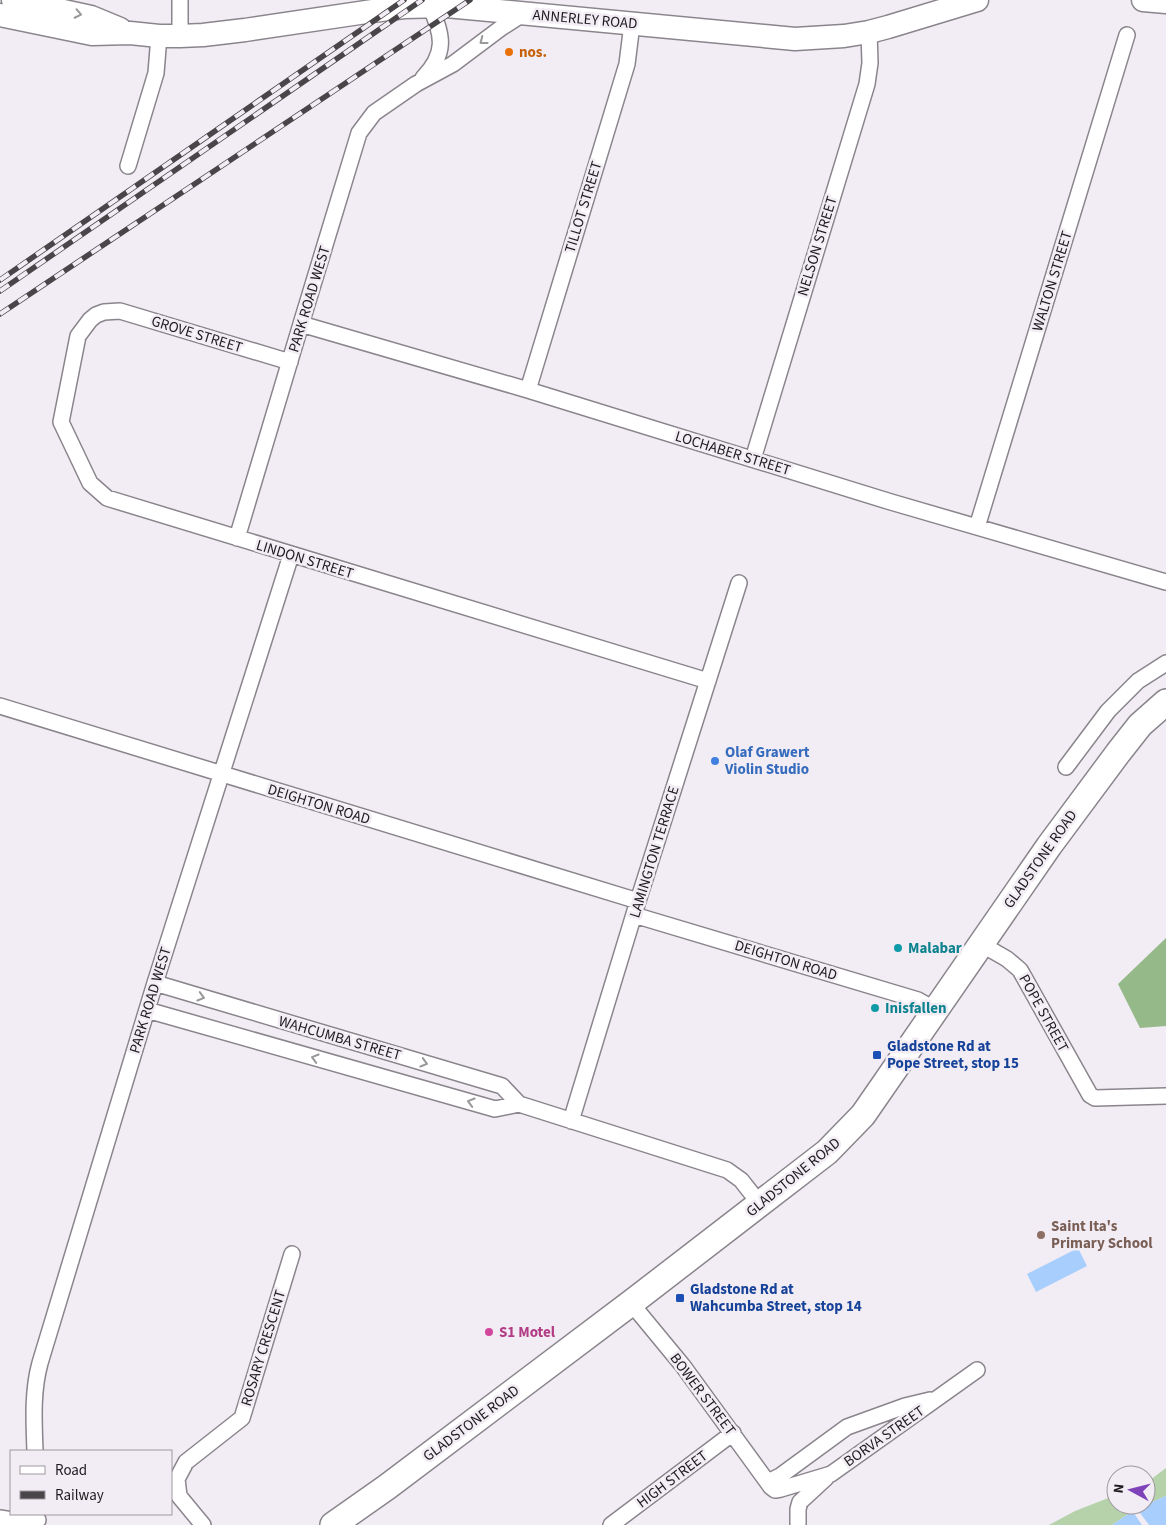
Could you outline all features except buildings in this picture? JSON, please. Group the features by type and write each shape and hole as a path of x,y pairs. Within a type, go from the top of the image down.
{"main road":[{"name":"ANNERLEY ROAD","path":"13,0 91,17 130,33"},
{"path":"307,20 325,0"},
{"name":"ANNERLEY ROAD","path":"0,15 92,34 130,33 170,36 203,35 245,30 307,20 379,5 468,7 523,14 795,39 844,36 869,32 976,0"},
{"path":"1144,0 1166,2"},
{"path":"0,31 23,20"},
{"name":"GLADSTONE ROAD","path":"333,1525 631,1303 827,1152 863,1116 1049,846 1118,752 1140,725 1166,702"}],"street":[{"path":"128,166 180,0"},
{"name":"PARK ROAD WEST","path":"416,84 432,68 438,58 440,49 439,29 430,6"},
{"name":"PARK ROAD WEST","path":"238,538 300,324 359,133 374,113 416,84 453,64 523,14"},
{"name":"TILLOT STREET","path":"528,390 627,64 632,24"},
{"name":"NELSON STREET","path":"753,459 867,84 870,64 869,32"},
{"name":"WALTON STREET","path":"977,527 1126,35"},
{"name":"GROVE STREET","path":"104,312 120,311 290,362"},
{"name":"LINDON STREET","path":"104,312 90,320 78,336 61,422 90,483 107,498 708,681"},
{"name":"LOCHABER STREET","path":"300,324 528,390 891,502 1166,582"},
{"name":"PARK ROAD WEST","path":"36,1450 34,1400 38,1369 155,983 291,554"},
{"name":"LAMINGTON TERRACE","path":"571,1121 739,583"},
{"path":"1066,767 1108,711 1138,681 1166,663"},
{"name":"DEIGHTON ROAD","path":"0,706 220,774 636,908 918,1000 936,1010"},
{"name":"POPE STREET","path":"981,944 1020,970 1087,1092 1091,1096 1095,1098 1166,1096"},
{"name":"WAHCUMBA STREET","path":"155,983 502,1086 518,1104"},
{"name":"WAHCUMBA STREET","path":"147,1010 495,1109 518,1104 727,1170 741,1180 760,1204"},
{"name":"ROSARY CRESCENT","path":"203,1525 179,1496 177,1479 186,1462 242,1418 292,1254"},
{"name":"BOWER STREET","path":"631,1303 683,1366 770,1484"},
{"name":"BORVA STREET","path":"798,1525 799,1504 831,1474 977,1370"},
{"name":"BORVA STREET","path":"831,1474 779,1490 775,1490 770,1484 849,1426 905,1406 937,1398"},
{"name":"HIGH STREET","path":"611,1525 733,1433"},
{"path":"0,1518 21,1521 38,1520"}],"green space":[{"path":"1166,938 1166,1026 1140,1028 1118,984"},
{"path":"1166,1468 1166,1496 1156,1500 1156,1476"},
{"path":"1106,1499 1106,1515 1127,1515 1112,1525 1049,1525 1075,1511"}],"water":[{"path":"1078,1248 1087,1266 1036,1292 1027,1274"},
{"path":"1166,1496 1166,1525 1112,1525 1127,1515 1156,1515 1156,1500"}],"pier":[{"path":"1135,1515 1142,1515 1149,1525 1142,1525"}],"railway":[{"path":"0,280 404,0"},
{"path":"0,291 422,0"},
{"path":"0,314 470,0"}],"place":[{"name":"nos.","path":"509,52"},
{"name":"Olaf Grawert Violin Studio","path":"715,761"},
{"name":"Malabar","path":"898,948"},
{"name":"Inisfallen","path":"875,1008"},
{"name":"Gladstone Rd at Pope Street, stop 15","path":"877,1055"},
{"name":"Saint Ita's Primary School","path":"1041,1235"},
{"name":"Gladstone Rd at Wahcumba Street, stop 14","path":"680,1298"},
{"name":"S1 Motel","path":"489,1332"}]}
